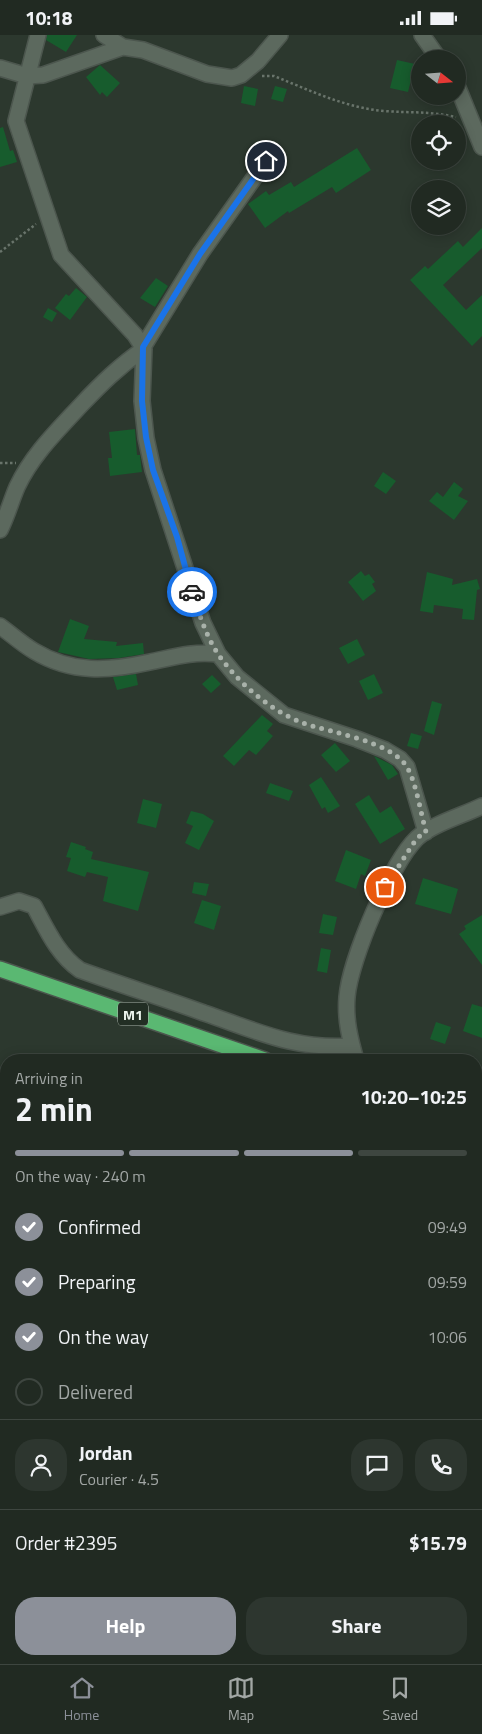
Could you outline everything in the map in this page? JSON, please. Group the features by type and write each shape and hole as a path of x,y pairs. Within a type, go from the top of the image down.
{"highway":[{"name":"M1","path":"0,969 248,1054"}],"street":[{"path":"38,35 16,118 61,255 127,327 143,348 142,401 146,437 153,470 177,537 188,581 203,623 218,654 237,677 284,715 357,739 385,750 400,759 407,767 426,832"},
{"path":"104,35 123,47 143,50 207,74 232,78 241,75 258,61 280,35"},
{"path":"422,35 433,50"},
{"path":"0,68 27,75 43,75 123,47"},
{"path":"465,105 482,147"},
{"path":"0,530 17,487 31,464 59,426 107,377 143,348 200,254 266,161"},
{"path":"0,626 34,651 56,661 88,670 144,664 189,652 218,654"},
{"path":"0,907 19,901 34,906 61,953 80,970 257,1033 300,1045 354,1053 346,1019 346,995 363,939 385,887 417,838 482,805"}],"path":[{"path":"241,75 274,76 359,107 384,111 431,111 471,119"},
{"path":"0,252 49,214"},
{"path":"0,463 15,463"}],"building":[{"path":"47,35 77,35 66,52 46,40"},
{"path":"397,60 411,63 411,80 408,92 390,88"},
{"path":"100,65 120,83 107,97 102,92 100,95 86,77"},
{"path":"244,86 258,89 255,106 241,103"},
{"path":"275,86 287,89 283,102 271,99"},
{"path":"3,127 10,151 13,150 17,162 0,167 0,128"},
{"path":"357,148 371,170 336,193 332,187 289,213 288,211 265,228 248,204 266,191 269,195 291,182 294,187"},
{"path":"482,228 482,248 443,285 466,310 482,295 482,336 472,346 410,280 425,266 428,269 458,241 463,247"},
{"path":"156,278 168,286 155,307 140,298"},
{"path":"76,288 87,297 70,320 55,308 66,294 69,296"},
{"path":"48,308 57,313 52,322 43,317"},
{"path":"135,429 137,455 140,455 142,472 110,476 108,458 112,458 109,432"},
{"path":"383,472 396,481 386,494 374,486"},
{"path":"454,482 463,489 458,496 468,501 454,520 429,501 437,492 443,497"},
{"path":"361,571 365,576 369,574 375,582 372,584 376,591 363,601 348,582"},
{"path":"427,572 453,579 452,585 477,579 480,589 477,590 474,620 462,619 463,609 434,605 433,613 420,611"},
{"path":"70,619 89,626 84,639 117,642 116,646 143,643 144,654 119,658 89,659 58,652"},
{"path":"357,639 365,655 348,664 339,648"},
{"path":"136,674 138,685 117,690 113,677"},
{"path":"374,674 383,693 368,700 359,681"},
{"path":"212,675 221,684 211,693 202,684"},
{"path":"432,701 442,704 434,735 424,731"},
{"path":"262,715 273,724 267,731 273,736 256,755 249,750 234,766 223,756"},
{"path":"411,733 422,736 418,749 407,746"},
{"path":"335,743 350,761 336,772 321,755"},
{"path":"374,756 392,765 398,774 388,780"},
{"path":"321,777 340,806 328,813 325,807 322,809 309,785"},
{"path":"270,783 293,791 289,801 266,793"},
{"path":"369,795 380,813 391,806 405,829 380,844 355,804"},
{"path":"143,799 162,804 156,828 137,823"},
{"path":"191,811 203,814 214,821 199,850 185,843 193,826 186,823"},
{"path":"71,842 86,847 85,849 93,852 91,859 149,872 138,911 103,901 108,877 87,872 85,877 67,871 71,858 66,857"},
{"path":"346,850 371,860 365,876 361,874 356,889 335,881"},
{"path":"423,878 458,889 451,914 415,904"},
{"path":"194,882 209,884 206,896 192,893"},
{"path":"202,900 221,906 214,930 194,923"},
{"path":"323,914 337,917 333,935 319,933"},
{"path":"482,915 482,965 459,934 466,929 464,926"},
{"path":"321,948 331,950 327,973 317,971"},
{"path":"472,1004 482,1007 482,1038 463,1031"},
{"path":"436,1022 451,1027 445,1044 430,1039"}],"way so far":[{"path":"192,592 203,623 218,654 237,677 258,695 284,715 385,750 400,759 407,767 426,832 417,838 385,887"}],"route":[{"path":"192,592 177,537 153,470 146,437 142,401 143,347 200,254 266,161"}]}
